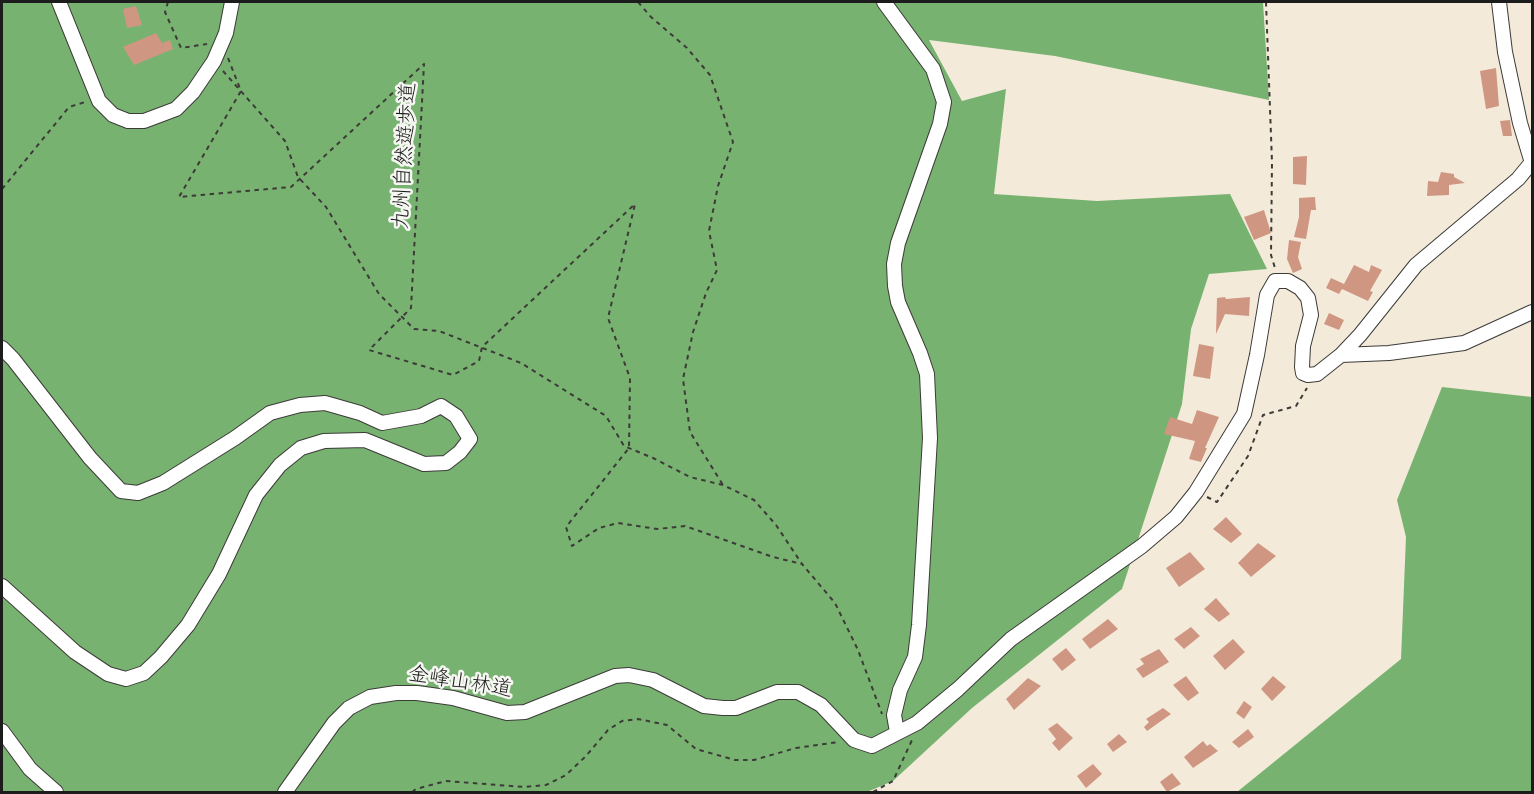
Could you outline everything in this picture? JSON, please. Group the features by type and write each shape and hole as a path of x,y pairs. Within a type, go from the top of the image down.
{"street":[{"path":"59,2 97,99 113,114 128,121 144,121 176,109 193,93 223,44 232,2"},
{"path":"884,2 933,69 944,102 940,124 898,243 894,264 898,302 927,374 930,438 915,657 900,690 894,715 897,732"},
{"path":"854,740 872,746 917,723 958,689 1011,639 1142,546 1176,517 1196,492 1244,414 1267,295 1275,281 1288,281 1300,288 1308,298 1311,315 1303,346 1302,368 1303,373 1317,374 1341,355 1416,265 1518,179 1532,163 1505,52 1499,2"},
{"path":"1341,355 1389,353 1464,343 1533,312"},
{"path":"2,348 90,458 121,491 138,493 163,483 270,413 300,405 325,403 360,412 382,423 421,417 441,406 456,416 470,439 460,452 446,463 424,464 365,440 324,441 301,448 280,465 256,495 219,574 188,625 162,657 144,673 126,679 108,674 75,652 2,586"},
{"name":"金峰山林道","path":"285,792 334,723 349,708 370,697 396,693 417,693 453,699 507,713 525,712 615,676 629,675 653,680 704,706 736,708 777,692 798,692 821,705 854,740"},
{"path":"2,731 30,769 56,792"}],"path":[{"path":"168,2 165,12 181,48 223,44 241,91"},
{"path":"638,2 651,17 687,48 710,75 733,142 718,186 708,231 717,270 706,293 693,332 683,379 690,432 723,485"},
{"path":"1266,2 1272,162 1271,255 1278,276 1275,281"},
{"path":"214,61 285,141 299,179 326,207 379,294 414,329 439,331 521,363 606,416 624,446 690,477 723,485 754,500 776,525 802,564 835,603 858,650 882,715"},
{"name":"九州自然遊歩道","path":"241,91 179,197 291,187 424,64 411,308 369,350 453,375 479,362 482,347 635,204 608,318 630,378 629,448 566,527 572,546 599,528 618,523 657,529 685,526 773,557 802,564"},
{"path":"2,189 69,107 97,99"},
{"path":"1196,492 1217,502 1248,456 1263,415 1296,406 1317,374"},
{"path":"412,792 446,781 524,787 546,785 566,775 608,730 622,721 638,719 667,725 696,749 735,760 754,760 796,748 854,740"},
{"path":"873,792 893,781 910,746 917,723"}],"green space":[{"path":"2,2 1263,2 1269,100 1055,56 929,40 962,101 1006,89 994,194 1097,201 1230,194 1267,269 1209,274 1191,329 1182,404 1122,589 972,708 893,781 867,792 2,792"},
{"path":"1442,387 1532,397 1532,792 1237,792 1401,659 1406,537 1397,500"}],"building":[{"path":"136,6 142,25 127,28 123,9"},
{"path":"156,33 162,43 170,40 173,49 134,65 123,47"},
{"path":"1496,68 1499,106 1486,109 1480,71"},
{"path":"1510,120 1512,136 1503,136 1500,121"},
{"path":"1307,156 1306,185 1293,184 1293,157"},
{"path":"1441,172 1454,174 1454,177 1465,183 1449,185 1449,195 1427,196 1428,181 1438,182"},
{"path":"1315,197 1316,210 1311,210 1306,239 1294,237 1299,217 1299,198"},
{"path":"1264,210 1271,233 1254,240 1244,217"},
{"path":"1289,240 1301,242 1298,257 1302,269 1293,273 1287,259"},
{"path":"1354,265 1369,272 1371,265 1382,270 1370,291 1373,292 1368,301 1342,289 1339,294 1326,288 1331,278 1344,284"},
{"path":"1225,297 1226,299 1250,297 1249,316 1225,314 1216,334 1217,298"},
{"path":"1329,313 1344,320 1339,330 1324,324"},
{"path":"1199,344 1214,347 1210,379 1193,376"},
{"path":"1197,410 1219,417 1201,462 1189,459 1195,441 1164,434 1170,417 1192,424"},
{"path":"1226,517 1242,534 1231,543 1213,529"},
{"path":"1258,543 1276,556 1251,577 1238,563"},
{"path":"1190,552 1205,569 1179,587 1166,568"},
{"path":"1216,598 1230,614 1219,622 1204,609"},
{"path":"1108,619 1118,629 1090,649 1082,639"},
{"path":"1191,627 1200,636 1184,649 1174,639"},
{"path":"1233,639 1245,652 1225,670 1213,656"},
{"path":"1066,648 1076,660 1062,671 1052,659"},
{"path":"1159,649 1169,662 1143,678 1136,669 1144,664 1140,659"},
{"path":"1186,676 1199,693 1188,701 1173,685"},
{"path":"1273,676 1286,687 1272,701 1261,689"},
{"path":"1028,678 1041,686 1014,710 1006,699"},
{"path":"1244,701 1252,707 1244,719 1236,713"},
{"path":"1163,708 1171,714 1147,731 1144,727 1149,722 1146,719"},
{"path":"1057,723 1073,738 1059,751 1052,743 1056,739 1048,729"},
{"path":"1248,729 1254,737 1239,748 1232,742"},
{"path":"1119,734 1127,742 1113,752 1107,744"},
{"path":"1203,741 1207,746 1210,744 1218,751 1193,768 1184,757"},
{"path":"1093,764 1102,774 1086,788 1077,776"},
{"path":"1172,773 1181,784 1167,792 1160,782"}]}
